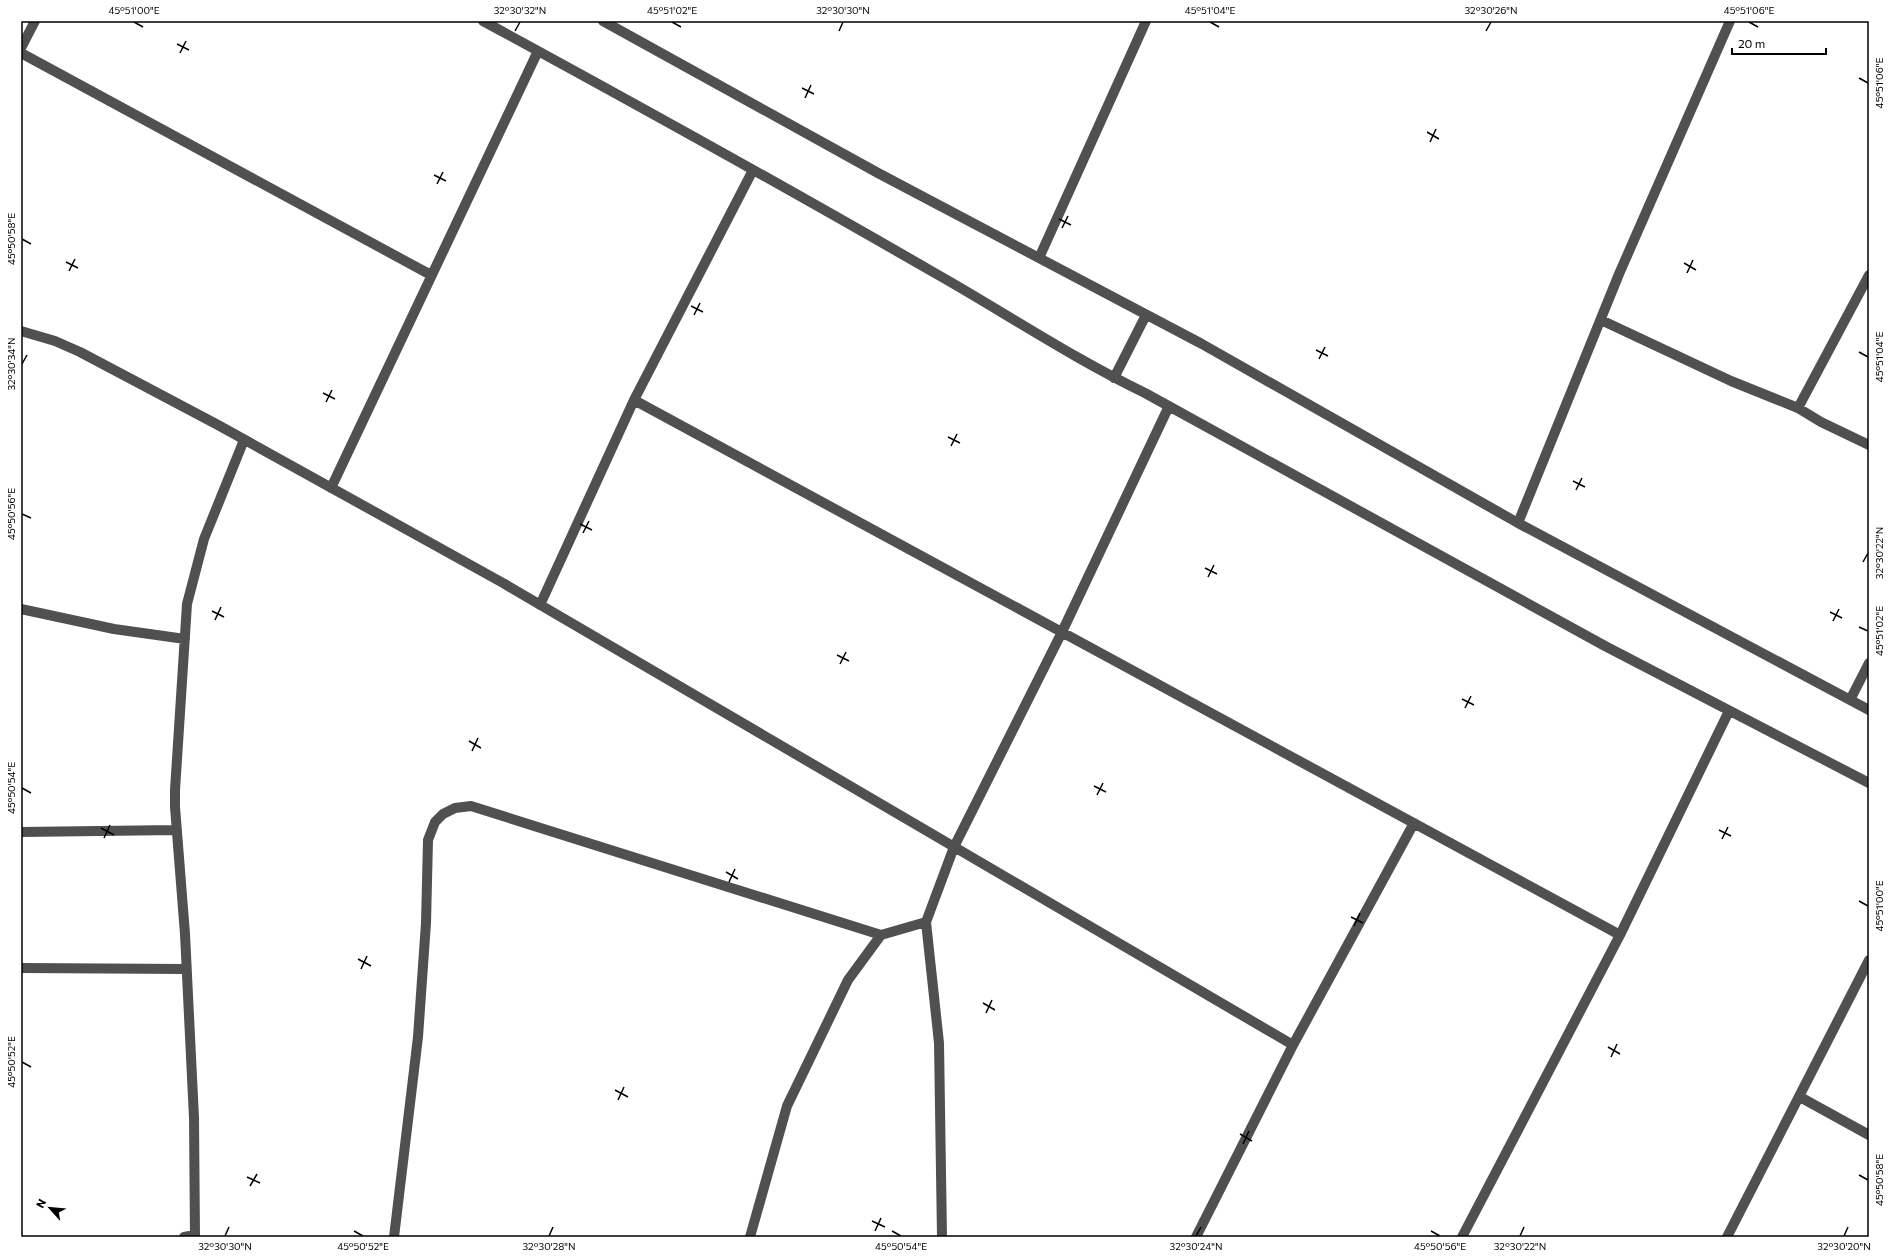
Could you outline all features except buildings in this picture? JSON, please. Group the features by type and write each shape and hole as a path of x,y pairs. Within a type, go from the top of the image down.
{"street":[{"path":"21,48 35,21"},
{"path":"483,21 754,170 934,272 1114,378 1169,406 1604,646 1869,783"},
{"path":"603,21 878,174 1202,344 1518,523 1869,710"},
{"path":"1518,523 1639,226 1681,136 1730,21"},
{"path":"1039,258 1142,23"},
{"path":"331,488 538,51"},
{"path":"21,52 431,275"},
{"path":"540,605 634,400 754,170"},
{"path":"1798,408 1869,275"},
{"path":"1114,378 1146,315"},
{"path":"1601,320 1731,381 1798,408 1821,422 1869,445"},
{"path":"21,331 55,341 80,352 244,440 540,605 1293,1045"},
{"path":"634,400 1620,935"},
{"path":"942,1237 939,1043 926,922 954,847 1062,632 1169,406"},
{"path":"184,1237 195,1236 194,1118 175,790 187,604 204,539 244,440"},
{"path":"21,609 114,629 185,639"},
{"path":"1850,700 1869,663"},
{"path":"1462,1237 1620,935 1729,711"},
{"path":"394,1237 418,1037 426,923 428,840 435,822 444,814 455,808 471,806 882,935 926,922"},
{"path":"1196,1237 1293,1045 1414,823"},
{"path":"21,832 177,830"},
{"path":"750,1237 787,1106 848,980 882,935"},
{"path":"1727,1237 1869,960"},
{"path":"21,968 186,969"},
{"path":"1800,1097 1869,1135"}]}
